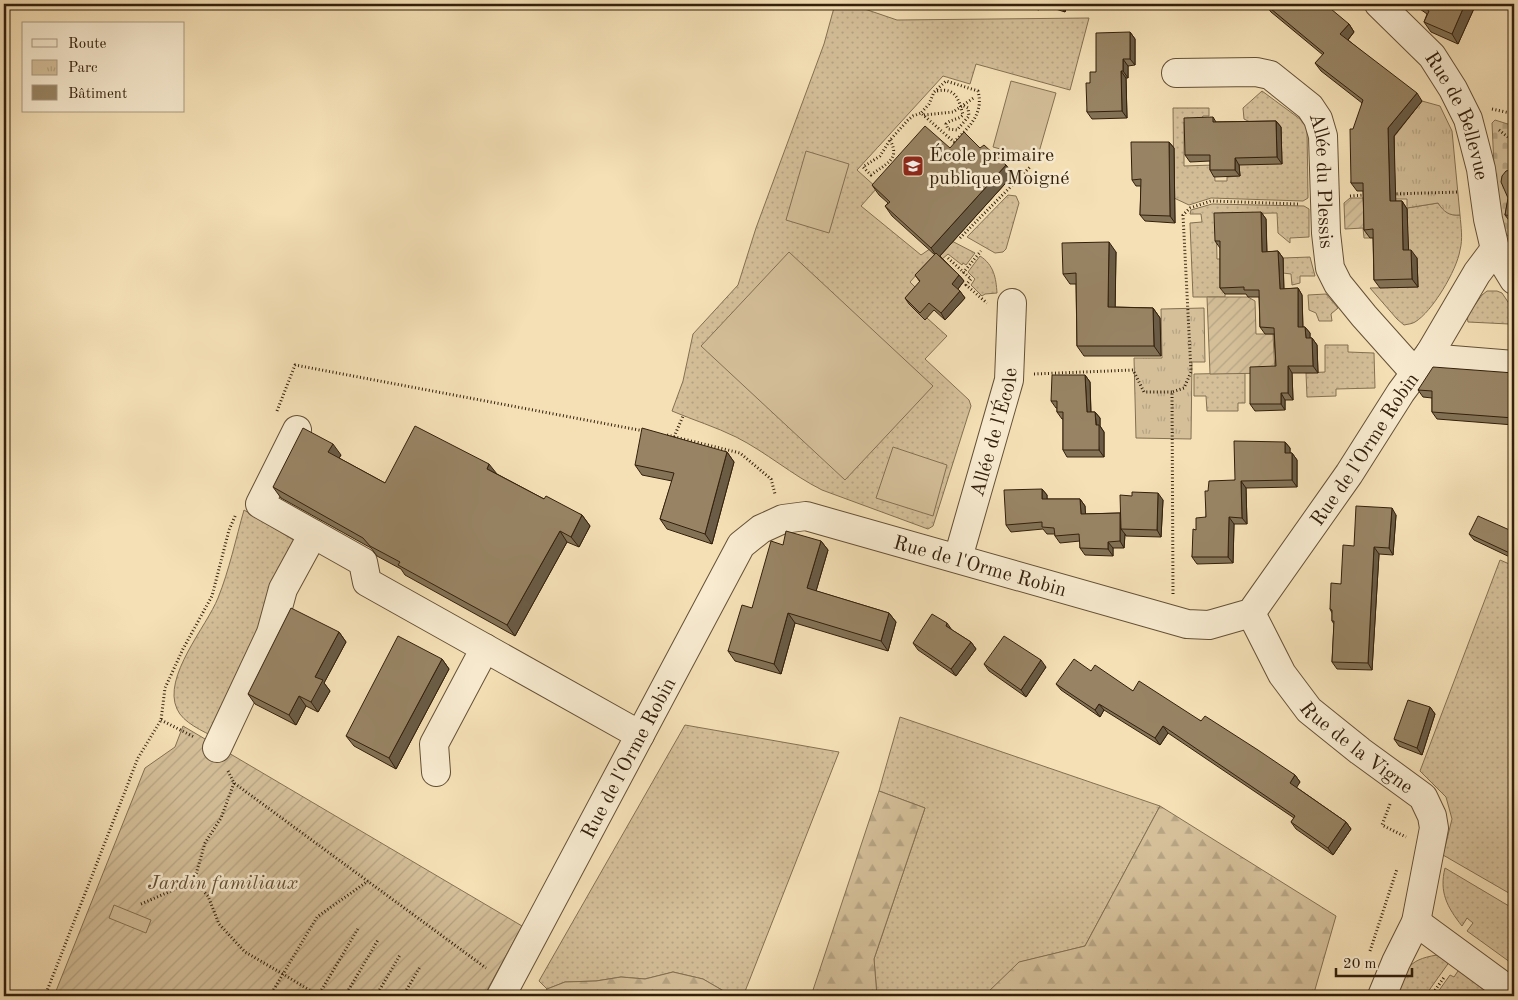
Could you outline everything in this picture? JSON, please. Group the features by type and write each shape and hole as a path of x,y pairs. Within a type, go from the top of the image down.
{"street":[{"name":"Rue de Bellevue","path":"1379,4 1432,56 1453,89 1470,124 1481,169 1488,219 1495,248 1514,280"},
{"name":"Allée du Plessis","path":"1176,73 1256,72 1270,75 1310,107 1318,119 1323,136 1330,268 1338,284 1364,316 1422,363"},
{"name":"Rue de l'Orme Robin","path":"505,990 741,545 761,529 782,519 806,516 1187,624 1209,625 1251,613 1349,474 1422,363 1477,273 1495,248"},
{"name":"Allée de l'École","path":"958,558 1001,410 1009,374 1012,312"},
{"path":"1422,363 1440,359 1514,365"},
{"path":"297,430 260,504 363,562 366,582 640,735"},
{"path":"217,748 272,633 283,590 313,534"},
{"name":"Rue de la Vigne","path":"1251,613 1282,674 1309,710 1423,797 1432,816 1434,828 1416,922 1382,996"},
{"path":"436,772 434,744 485,648"},
{"path":"1416,922 1514,994"}],"path":[{"path":"946,81 978,91 981,102 973,122 954,142 922,114 934,92 946,81"},
{"path":"934,92 950,91 955,94 962,105 963,115 960,118 948,121 946,124 948,129 957,130 970,116 968,108 962,105"},
{"path":"890,140 894,154 892,160 871,175 863,167 880,156 890,140 913,116 952,112 975,96"},
{"path":"960,238 1032,166"},
{"path":"1386,194 1484,191"},
{"path":"1009,374 1133,370 1144,392 1172,392 1184,388 1191,372 1183,215 1190,208 1211,201 1304,204 1315,197 1325,197"},
{"path":"963,272 981,250"},
{"path":"948,258 971,280 966,285 1012,312"},
{"path":"277,411 295,365 651,432"},
{"path":"1172,392 1174,620"},
{"path":"674,437 682,416"},
{"path":"661,434 740,453 771,479 782,519"},
{"path":"45,996 138,758 161,720 165,688 183,649 212,596 229,530 237,512"},
{"path":"161,720 217,748 234,783 368,881 505,990"},
{"path":"1400,780 1382,825 1406,838 1405,845"},
{"path":"194,881 205,843 221,818 234,783"},
{"path":"1367,958 1399,864"},
{"path":"141,904 194,881"},
{"path":"194,881 208,896 219,924 245,952 319,996 359,927"},
{"path":"270,996 317,917 368,881"},
{"path":"345,996 378,940"},
{"path":"376,996 400,955"},
{"path":"403,996 420,967"}],"green space":[{"path":"835,4 850,4 897,20 1089,18 1070,90 976,64 970,84 943,76 857,170 877,188 861,206 921,255 946,238 975,253 966,265 963,263 962,265 948,254 941,260 925,265 910,282 917,289 907,301 925,319 927,318 947,336 925,359 969,400 971,406 933,526 928,529 822,490 736,437 672,411 683,381 693,334 738,285 756,228 824,44"},
{"path":"1011,81 1056,93 1037,159 993,147"},
{"path":"1262,91 1300,119 1307,128 1308,198 1303,201 1211,198 1189,205 1174,198 1173,108 1209,108 1209,116 1203,116 1200,121 1184,122 1184,166 1214,165 1215,181 1227,181 1227,177 1240,176 1239,165 1256,125 1244,119 1243,108"},
{"path":"1422,101 1440,106 1452,131 1460,215 1447,213 1438,203 1407,208 1407,199 1395,199 1394,137"},
{"path":"1495,120 1514,126 1514,245 1505,232 1496,210 1492,123"},
{"path":"806,151 849,164 829,233 786,220"},
{"path":"1008,195 1016,196 1019,203 1006,249 1003,252 995,253 967,237"},
{"path":"1350,198 1370,198 1370,238 1364,238 1363,228 1345,229 1344,203"},
{"path":"1438,203 1447,212 1453,215 1460,215 1462,233 1458,258 1443,290 1429,309 1415,322 1404,325 1370,288 1418,287 1407,259 1407,208"},
{"path":"1212,204 1304,206 1309,209 1309,237 1290,238 1290,243 1278,233 1277,213 1216,214 1217,259 1231,259 1225,284 1225,297 1193,297 1190,223 1202,222 1201,214 1190,214 1191,210"},
{"path":"789,252 933,386 845,480 701,346"},
{"path":"980,256 988,263 993,272 997,293 982,296 971,285 975,279 968,272"},
{"path":"1310,257 1315,276 1300,276 1300,283 1292,285 1291,274 1283,273 1283,258"},
{"path":"1487,291 1502,293 1514,311 1514,317 1509,324 1468,322 1467,316"},
{"path":"1326,294 1338,308 1331,314 1332,321 1319,321 1316,313 1309,310 1308,295"},
{"path":"1207,297 1248,297 1255,301 1256,334 1273,334 1275,373 1210,374"},
{"path":"1204,308 1205,362 1192,362 1191,439 1136,438 1134,358 1162,358 1161,309"},
{"path":"1325,345 1348,345 1348,352 1374,353 1375,388 1336,389 1336,396 1307,397 1306,373 1325,372"},
{"path":"1245,373 1245,403 1238,403 1238,411 1207,411 1206,396 1194,396 1194,374"},
{"path":"893,447 947,465 933,516 876,498"},
{"path":"244,510 300,544 216,738 194,726 180,714 174,696 180,667 222,588"},
{"path":"1500,560 1514,566 1514,896 1443,855 1452,819 1446,797 1420,771"},
{"path":"900,717 1160,806 1085,946 1020,962 984,996 877,996 874,959 925,808 879,791"},
{"path":"685,725 839,752 744,994 727,993 703,979 673,972 645,979 621,977 596,981 565,982 547,989 539,981"},
{"name":"Jardin familiaux","path":"183,726 522,926 484,996 54,996 145,768 175,747"},
{"path":"879,791 925,808 874,959 877,996 811,996"},
{"path":"1160,806 1336,916 1314,993 1289,996 984,996 1019,962 1085,946"},
{"path":"1445,868 1514,909 1514,965 1467,931 1473,923 1467,918 1462,926 1457,919 1448,906 1444,892 1443,877"},
{"path":"114,905 151,920 146,933 109,918"},
{"path":"1437,955 1450,961 1425,996 1396,996 1405,973 1413,963"},
{"path":"1460,968 1499,996 1435,996 1450,975 1454,977"},
{"path":"673,972 703,979 727,993 744,994 743,996 543,996 547,989 565,982 596,981 621,977 645,979"}],"building":[{"path":"1265,4 1325,4 1349,24 1340,34 1417,93 1388,128 1390,201 1402,201 1403,250 1411,250 1412,279 1374,280 1373,229 1364,230 1363,183 1351,183 1350,129 1353,129 1363,100 1315,63 1324,53"},
{"path":"1419,4 1465,4 1452,34 1424,22 1429,11"},
{"path":"1130,32 1130,59 1123,59 1123,71 1121,71 1122,111 1087,112 1086,83 1090,83 1090,72 1096,72 1096,33"},
{"path":"1213,117 1213,122 1276,121 1277,157 1235,158 1235,170 1210,170 1210,155 1185,155 1184,118"},
{"path":"925,126 950,148 964,132 980,148 984,145 1006,165 931,248 885,206 890,202 872,185"},
{"path":"1131,142 1169,142 1170,216 1140,215 1141,179 1132,180"},
{"path":"1514,169 1514,216 1505,215 1508,198 1501,182 1502,176 1506,171"},
{"path":"1261,212 1262,252 1278,251 1280,289 1298,288 1298,327 1305,327 1306,338 1312,338 1313,366 1288,366 1288,393 1281,393 1281,404 1250,404 1250,367 1276,366 1274,328 1260,327 1259,290 1244,290 1244,287 1220,288 1220,241 1215,241 1214,213"},
{"path":"1109,242 1108,307 1153,308 1154,346 1077,346 1076,273 1063,274 1062,243"},
{"path":"936,253 959,275 952,284 960,291 941,313 929,303 920,313 905,298 920,281 915,275"},
{"path":"1433,367 1514,373 1514,418 1432,412 1432,391 1418,390"},
{"path":"1052,375 1085,375 1087,412 1095,412 1096,425 1099,425 1099,450 1063,450 1063,412 1057,412 1057,401 1051,401"},
{"path":"415,426 489,464 487,469 544,499 546,496 582,515 571,537 560,531 507,625 398,565 400,562 370,546 363,538 273,487 303,428 333,444 328,452 385,483"},
{"path":"642,428 727,452 705,534 660,519 674,473 635,465"},
{"path":"1234,441 1285,442 1285,453 1292,453 1292,480 1241,481 1242,518 1229,517 1228,557 1192,557 1193,529 1196,530 1196,518 1206,517 1205,491 1208,491 1209,481 1235,480"},
{"path":"1042,489 1042,499 1080,499 1081,514 1120,513 1120,541 1108,542 1108,549 1080,548 1079,534 1055,536 1054,528 1042,527 1042,522 1006,525 1004,490"},
{"path":"1132,492 1158,493 1157,530 1121,529 1120,495 1132,496"},
{"path":"1356,506 1392,508 1389,548 1374,547 1368,663 1332,662 1334,621 1332,621 1332,610 1330,609 1331,583 1341,584 1343,545 1354,546"},
{"path":"1478,516 1514,532 1514,555 1469,534"},
{"path":"786,531 821,541 807,588 889,613 881,641 788,613 774,664 728,651 742,605 752,608 771,541 783,545"},
{"path":"291,608 339,632 315,677 323,680 311,702 299,696 289,715 248,694"},
{"path":"932,614 947,623 946,626 971,642 951,669 913,643"},
{"path":"398,636 442,659 389,758 346,736"},
{"path":"1004,636 1041,660 1021,690 984,664"},
{"path":"1074,659 1091,671 1095,665 1133,691 1139,681 1201,721 1205,716 1295,775 1290,783 1346,822 1328,848 1291,822 1295,816 1163,726 1155,738 1099,704 1095,710 1056,684"},
{"path":"1408,700 1430,707 1417,748 1394,739"}],"place":[{"name":"École primaire publique Moigné","path":"913,166"}]}
